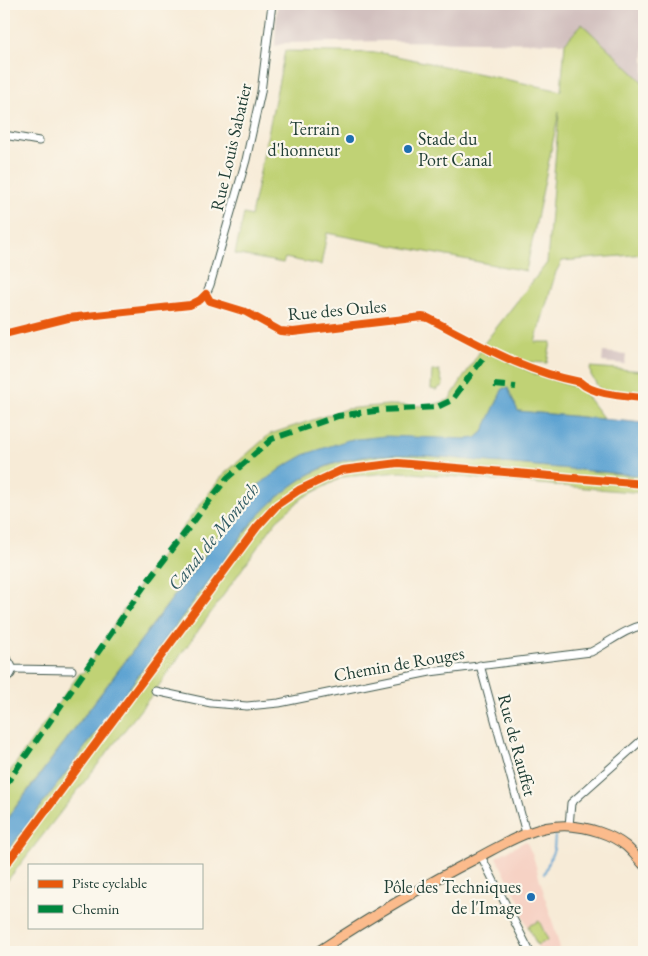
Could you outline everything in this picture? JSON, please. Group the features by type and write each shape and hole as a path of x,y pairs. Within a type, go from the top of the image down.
{"main road":[{"path":"317,952 375,914 429,883 526,833 539,829 569,826 586,828 607,835 625,846 644,865"}],"street":[{"name":"Rue Louis Sabatier","path":"206,294 210,286 246,160 261,92 272,4"},
{"path":"4,135 39,141"},
{"path":"4,334 68,318 190,306 206,294"},
{"name":"Rue des Oules","path":"206,294 210,300 246,312 280,330 293,332 422,317 444,326 512,362 539,373 580,382 584,386"},
{"name":"Chemin de Rouges","path":"155,691 211,704 247,706 279,703 430,672 591,652 623,633 644,625"},
{"path":"4,656 13,669"},
{"name":"Rue de Rauffet","path":"480,665 526,833"},
{"path":"13,669 72,670"},
{"path":"4,679 11,674 13,669"},
{"path":"569,826 571,803 644,738"},
{"path":"481,856 530,952"}],"shaded area":[{"path":"277,4 644,4 644,104 582,25 565,43 385,41 286,43 275,46"},
{"path":"603,352 626,354 625,364 602,362"},
{"name":"Pôle des Techniques de l'Image","path":"526,841 533,856 560,948 549,952 540,952 521,913 522,906 496,857"}],"green space":[{"name":"Stade du Port Canal","path":"582,24 644,85 644,254 562,261 556,272 535,342 551,342 547,363 530,362 528,368 482,346 547,263 559,112 526,271 327,233 321,265 285,258 283,263 235,254 244,214 251,216 285,51 382,53 561,91 565,43"},
{"path":"482,348 535,374 584,390 604,419 518,411 508,389 503,388 483,432 476,438 306,454 283,467 256,487 4,822 4,780 79,674 84,672 143,580 223,475 270,434 346,409 388,405 429,406 449,400"},
{"path":"590,367 644,371 644,396 600,390 591,375"},
{"path":"439,370 443,385 436,390 431,389 432,371"},
{"path":"409,454 644,476 644,493 401,472 343,477 304,497 277,520 155,691 4,885 4,856 252,523 264,510 289,488 317,471 333,464 367,457"},
{"path":"539,921 548,940 537,945 528,926"}],"water":[{"path":"503,388 508,388 518,411 644,423 644,476 409,455 369,456 349,459 308,475 278,497 252,523 4,856 4,823 256,487 283,467 306,454 348,440 385,436 476,438 483,432"}],"waterway":[{"path":"544,874 554,849 555,835"}],"marked path":[{"path":"4,787 147,582 227,478 272,439 338,416 382,410 437,407 452,400 489,350"},
{"path":"494,385 516,387"}],"cycle path":[{"path":"4,334 68,318 190,305 200,300 206,294 210,301 246,312 280,331 293,332 422,317 428,318 520,364 580,382 593,390 644,398"},
{"path":"4,867 257,527 277,505 299,490 342,470 398,463 644,484"}],"place":[{"name":"Terrain d'honneur","path":"350,139"},
{"name":"Stade du Port Canal","path":"408,149"},
{"name":"Pôle des Techniques de l'Image","path":"531,897"}],"water label":[{"name":"Canal de Montech","path":"213,536"}]}
